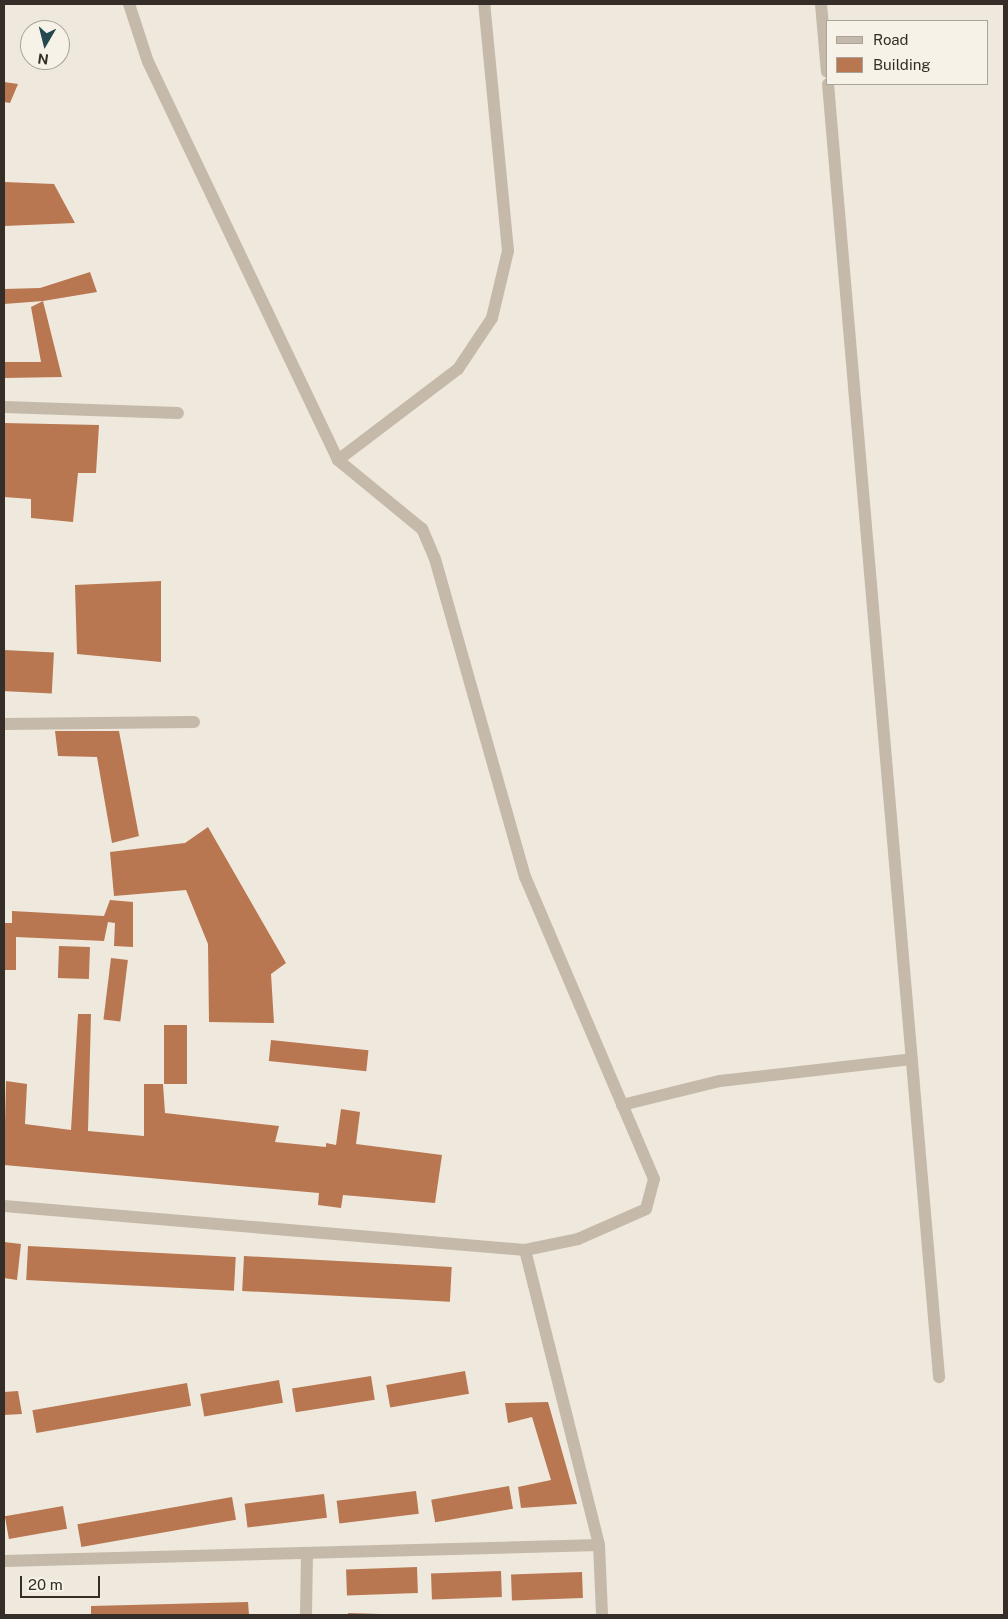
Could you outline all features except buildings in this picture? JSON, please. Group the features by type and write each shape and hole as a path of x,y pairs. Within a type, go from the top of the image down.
{"street":[{"path":"4,1206 525,1250 578,1239 646,1209 654,1179 526,877 435,560 422,529 338,460 148,62 130,4"},
{"path":"338,460 458,369 492,318 508,251 484,4"},
{"path":"821,4 826,61"},
{"path":"828,85 939,1377"},
{"path":"4,407 178,413"},
{"path":"4,724 194,722"},
{"path":"622,1104 720,1081 912,1059"},
{"path":"525,1250 599,1545 602,1615"},
{"path":"4,1561 599,1545"},
{"path":"306,1615 307,1553"}]}
